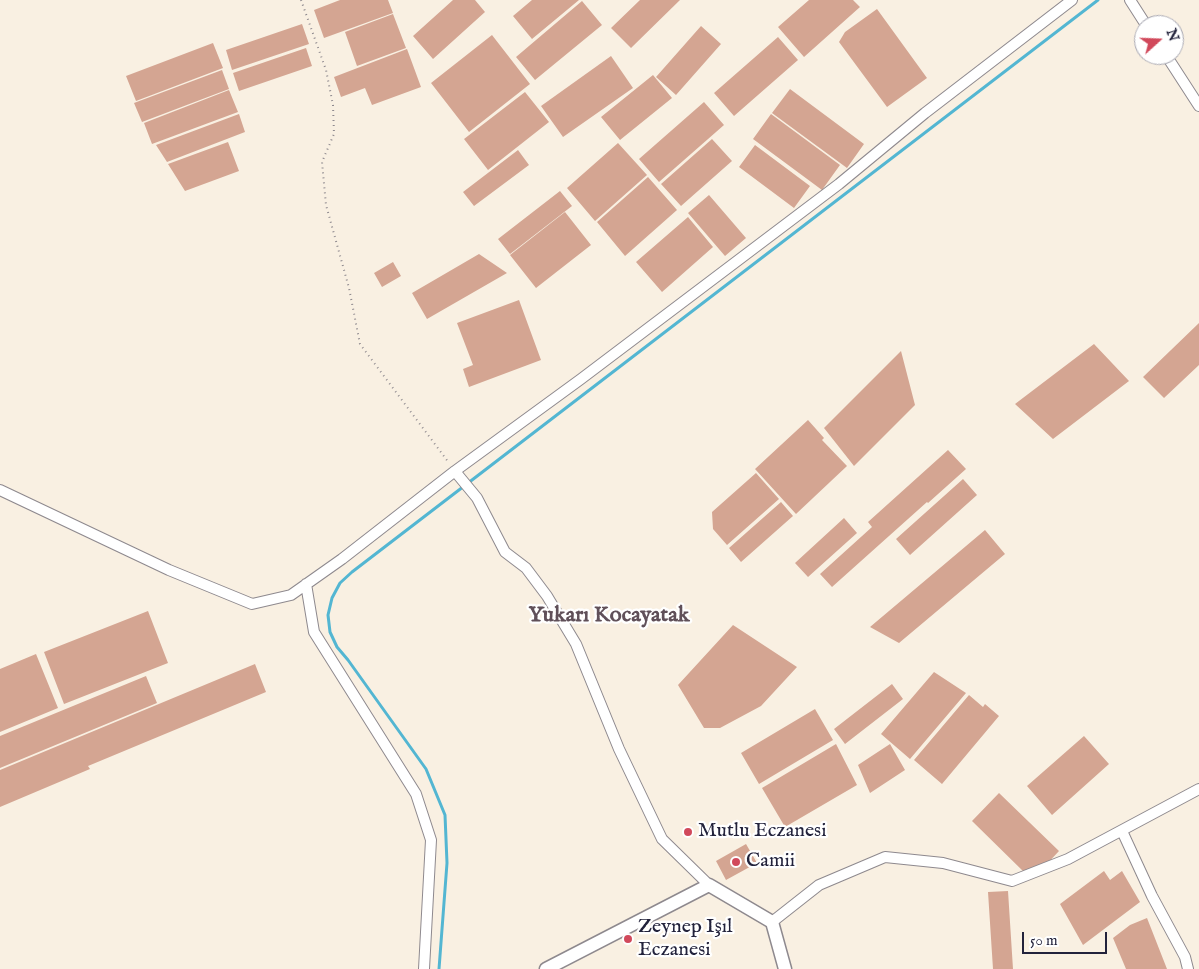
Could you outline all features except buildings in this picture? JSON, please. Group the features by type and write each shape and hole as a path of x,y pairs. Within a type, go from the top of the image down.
{"street":[{"path":"0,490 169,570 252,604 291,595 457,473 839,184 925,113 1072,0"},
{"path":"1130,0 1140,15"},
{"path":"1172,65 1199,106"},
{"path":"457,473 477,498 504,552 526,568 547,596 576,644 619,749 662,839 709,885 772,922 785,969"},
{"path":"306,584 314,632 416,794 431,840 424,969"},
{"path":"772,922 819,885 885,857 944,863 1012,881 1068,859 1199,790"},
{"path":"1122,831 1152,896 1185,956 1188,969"},
{"path":"546,969 709,885"}],"path":[{"path":"301,0 326,70 333,105 334,134 322,162 323,179 326,205 349,288 360,344 457,473"}],"waterway":[{"path":"439,969 447,863 445,815 426,769 337,647 330,632 328,615 332,598 340,583 1098,0"}],"place":[{"name":"Mutlu Eczanesi","path":"688,832"},
{"name":"Camii","path":"736,862"},
{"name":"Zeynep Işıl Eczanesi","path":"628,939"}],"district":[{"name":"Yukarı Kocayatak","path":"609,616"}]}
